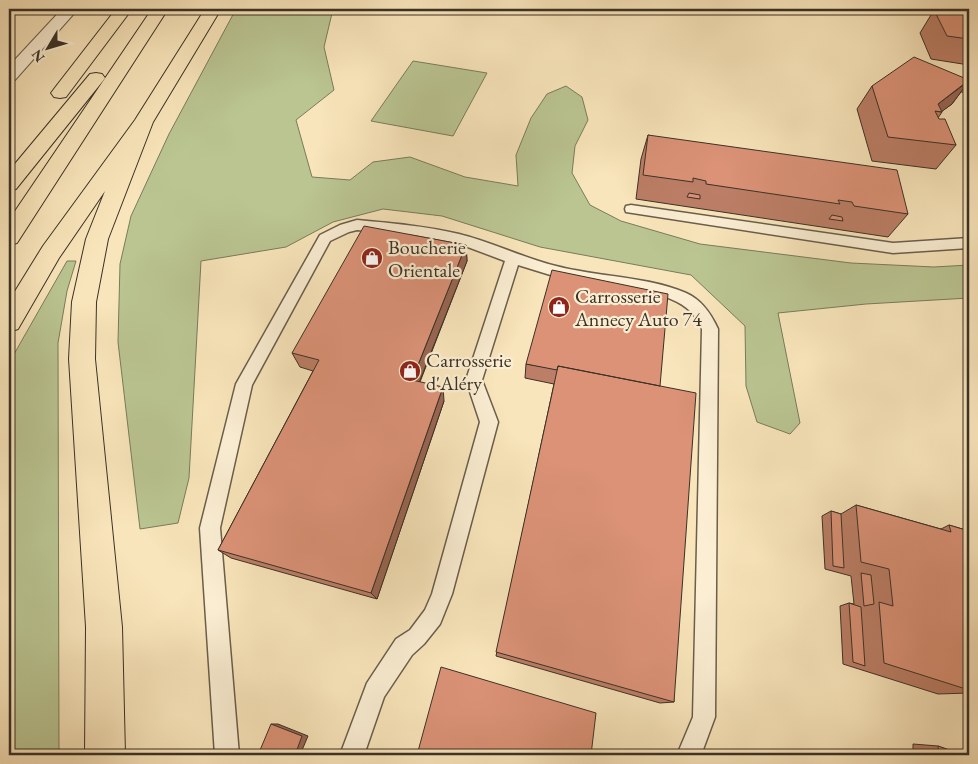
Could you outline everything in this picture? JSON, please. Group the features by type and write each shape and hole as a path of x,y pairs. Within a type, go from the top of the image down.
{"highway":[{"path":"50,106 124,9"},
{"path":"9,184 152,9"},
{"path":"9,237 160,9"},
{"path":"9,322 51,252 143,122 213,9"},
{"path":"9,160 38,121"},
{"path":"105,755 104,627 82,359 84,302 97,239 143,122"}],"street":[{"path":"9,76 70,9"}],"lane":[{"path":"932,77 948,86 969,90"},
{"path":"631,209 892,248 969,243"},
{"path":"227,755 210,528 244,384 325,238 357,225 414,230 459,239 513,259 557,272 664,291 682,297 694,305 706,319 710,329 704,717 689,755"},
{"path":"352,755 375,691 404,647 417,637 433,617 442,594 490,422 489,413 475,387 474,380 513,259"}],"green space":[{"path":"236,9 333,9 324,47 334,90 296,120 312,177 350,180 373,162 410,157 465,177 518,186 516,155 531,118 547,94 566,86 582,97 588,120 575,146 572,173 590,205 621,221 700,244 851,263 934,267 969,265 969,298 866,304 778,313 800,423 790,434 757,422 746,386 745,326 691,275 540,247 442,216 383,209 333,222 286,247 201,261 189,478 178,523 140,529 118,342 120,264 131,216 169,134"},
{"path":"413,61 487,73 453,136 371,121"},
{"path":"67,261 76,261 67,291 58,343 59,755 9,755 9,363"}],"building":[{"path":"934,10 969,13 969,39 947,36"},
{"path":"914,57 969,80 938,104 942,112 935,111 939,119 945,119 956,145 888,137 872,86"},
{"path":"648,135 897,170 908,214 854,206 852,202 838,200 840,204 706,184 706,181 693,178 693,182 643,175"},
{"path":"689,193 700,195 700,199 687,197"},
{"path":"832,215 842,217 843,221 829,219"},
{"path":"364,226 466,245 412,380 443,387 371,593 218,550 319,360 292,353"},
{"path":"552,270 668,294 660,386 558,366 557,370 526,364"},
{"path":"558,366 696,393 674,702 496,652"},
{"path":"856,505 951,532 949,525 969,531 969,690 884,663 879,602 893,606 889,569 861,562"},
{"path":"831,511 841,514 844,568 833,566"},
{"path":"861,573 871,575 874,604 864,606"},
{"path":"849,603 861,607 865,666 853,662"},
{"path":"441,667 596,713 591,755 417,755"},
{"path":"271,724 302,736 295,755 258,755"},
{"path":"938,746 963,755 939,755"}],"place":[{"name":"Boucherie Orientale","path":"372,258"},
{"name":"Carrosserie Annecy Auto 74","path":"559,307"},
{"name":"Carrosserie d'Aléry","path":"410,371"}]}
